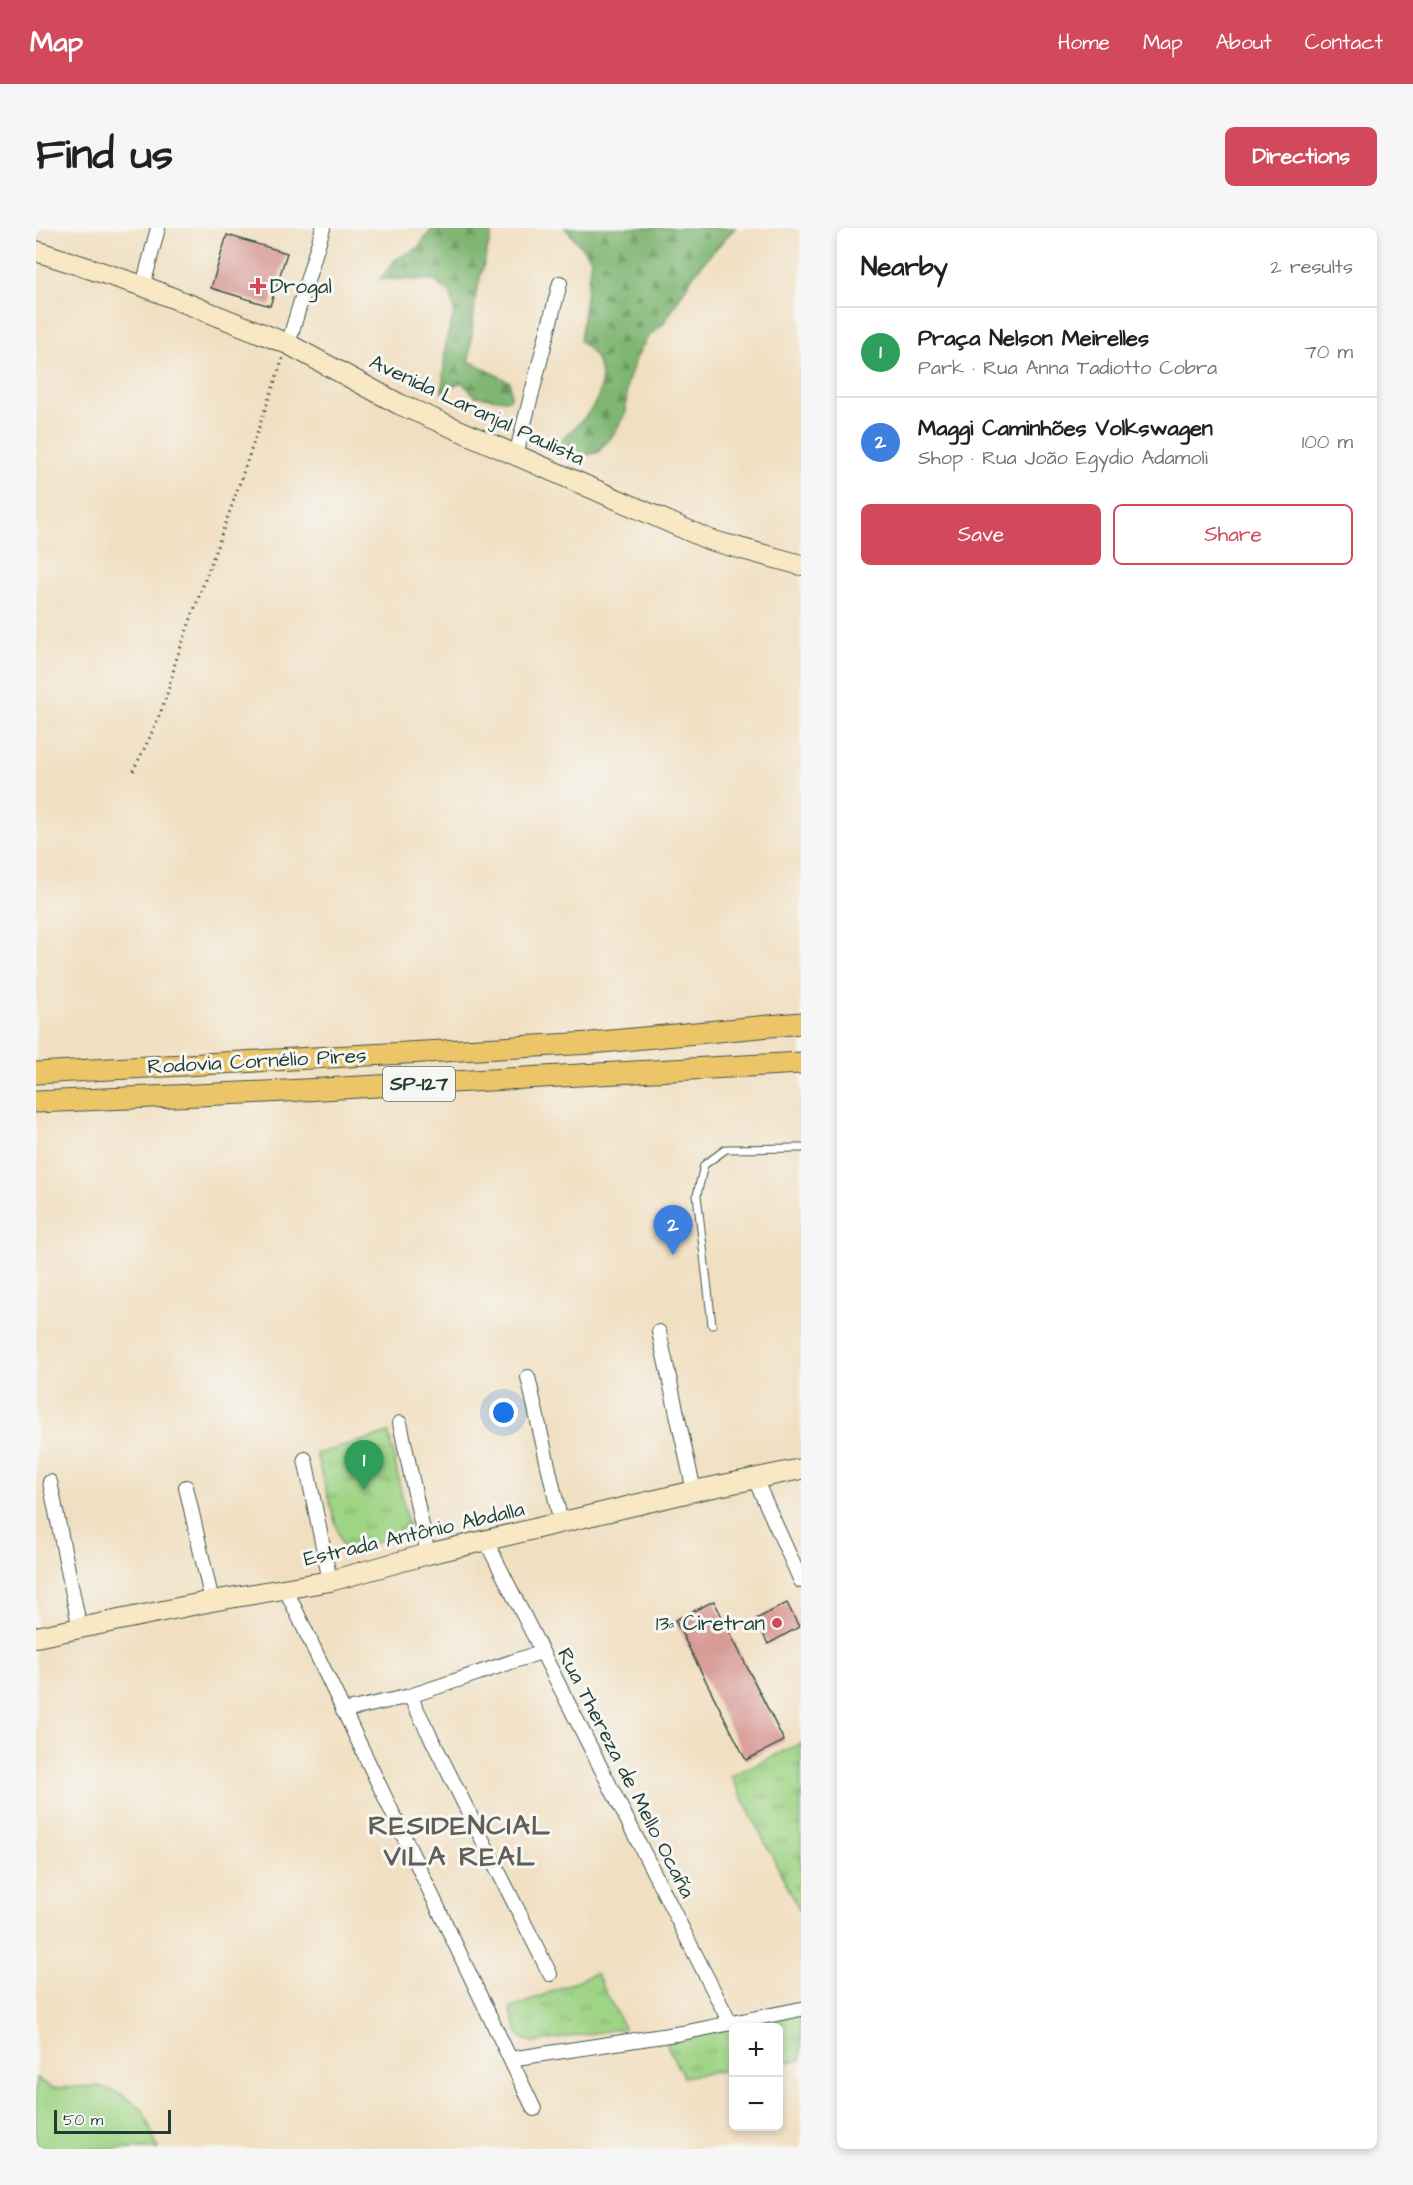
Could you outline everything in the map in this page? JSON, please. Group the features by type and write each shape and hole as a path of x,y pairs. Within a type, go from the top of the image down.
{"main road":[{"name":"Rodovia Cornélio Pires","path":"36,1073 591,1043 801,1023"},
{"name":"Rodovia Cornélio Pires","path":"36,1102 266,1092 801,1062"}],"street":[{"path":"143,286 158,228"},
{"path":"288,344 323,228"},
{"name":"Avenida Laranjal Paulista","path":"36,250 143,286 288,344 399,404 710,540 801,565"},
{"path":"516,455 560,283"},
{"path":"659,1332 694,1491"},
{"path":"528,1377 561,1523"},
{"path":"400,1423 428,1554"},
{"path":"305,1459 330,1581"},
{"name":"Estrada Antônio Abdalla","path":"36,1637 212,1601 330,1581 428,1554 694,1491 801,1469"},
{"path":"755,1479 801,1581"},
{"path":"50,1482 80,1629"},
{"path":"186,1487 212,1601"},
{"name":"Rua Thereza de Mello Ocaña","path":"486,1541 730,2023"},
{"path":"285,1588 534,2109"},
{"path":"343,1712 410,1696 541,1652"},
{"path":"410,1696 550,1974"},
{"path":"730,2023 801,2009"},
{"path":"510,2059 658,2037 729,2023"}],"lane":[{"path":"712,1324 697,1195 704,1165 726,1149 801,1148"}],"path":[{"path":"133,771 149,741 171,686 175,663 288,344"}],"green space":[{"path":"433,228 493,228 476,294 469,361 510,382 511,398 505,400 476,396 461,382 442,392 446,341 454,313 451,294 433,280 380,279 396,259 418,248"},
{"path":"565,228 735,228 692,277 664,323 647,338 635,360 627,385 626,412 614,434 598,452 574,459 558,442 586,416 593,406 601,384 601,372 596,359 580,341 591,258"},
{"path":"389,1433 408,1526 375,1543 342,1547 316,1454"},
{"path":"801,1743 801,1913 731,1776"},
{"path":"596,1973 624,2028 533,2043 520,2037 510,2009"},
{"path":"801,2013 801,2060 783,2062 783,2023 752,2023"},
{"path":"729,2028 729,2070 683,2077 665,2041"},
{"path":"36,2078 52,2088 100,2086 123,2095 143,2110 158,2149 36,2149"}],"building":[{"path":"227,235 287,253 270,306 211,288"},
{"path":"714,1601 784,1741 746,1760 675,1620"},
{"name":"13ª Ciretran","path":"787,1603 799,1627 768,1644 756,1619"}],"place":[{"name":"Drogal","path":"258,286"},
{"name":"Maggi Caminhões Volkswagen","path":"673,1255"},
{"name":"Praça Nelson Meirelles","path":"364,1490"},
{"name":"13ª Ciretran","path":"777,1623"}],"district":[{"name":"RESIDENCIAL VILA REAL","path":"460,1842"}]}
